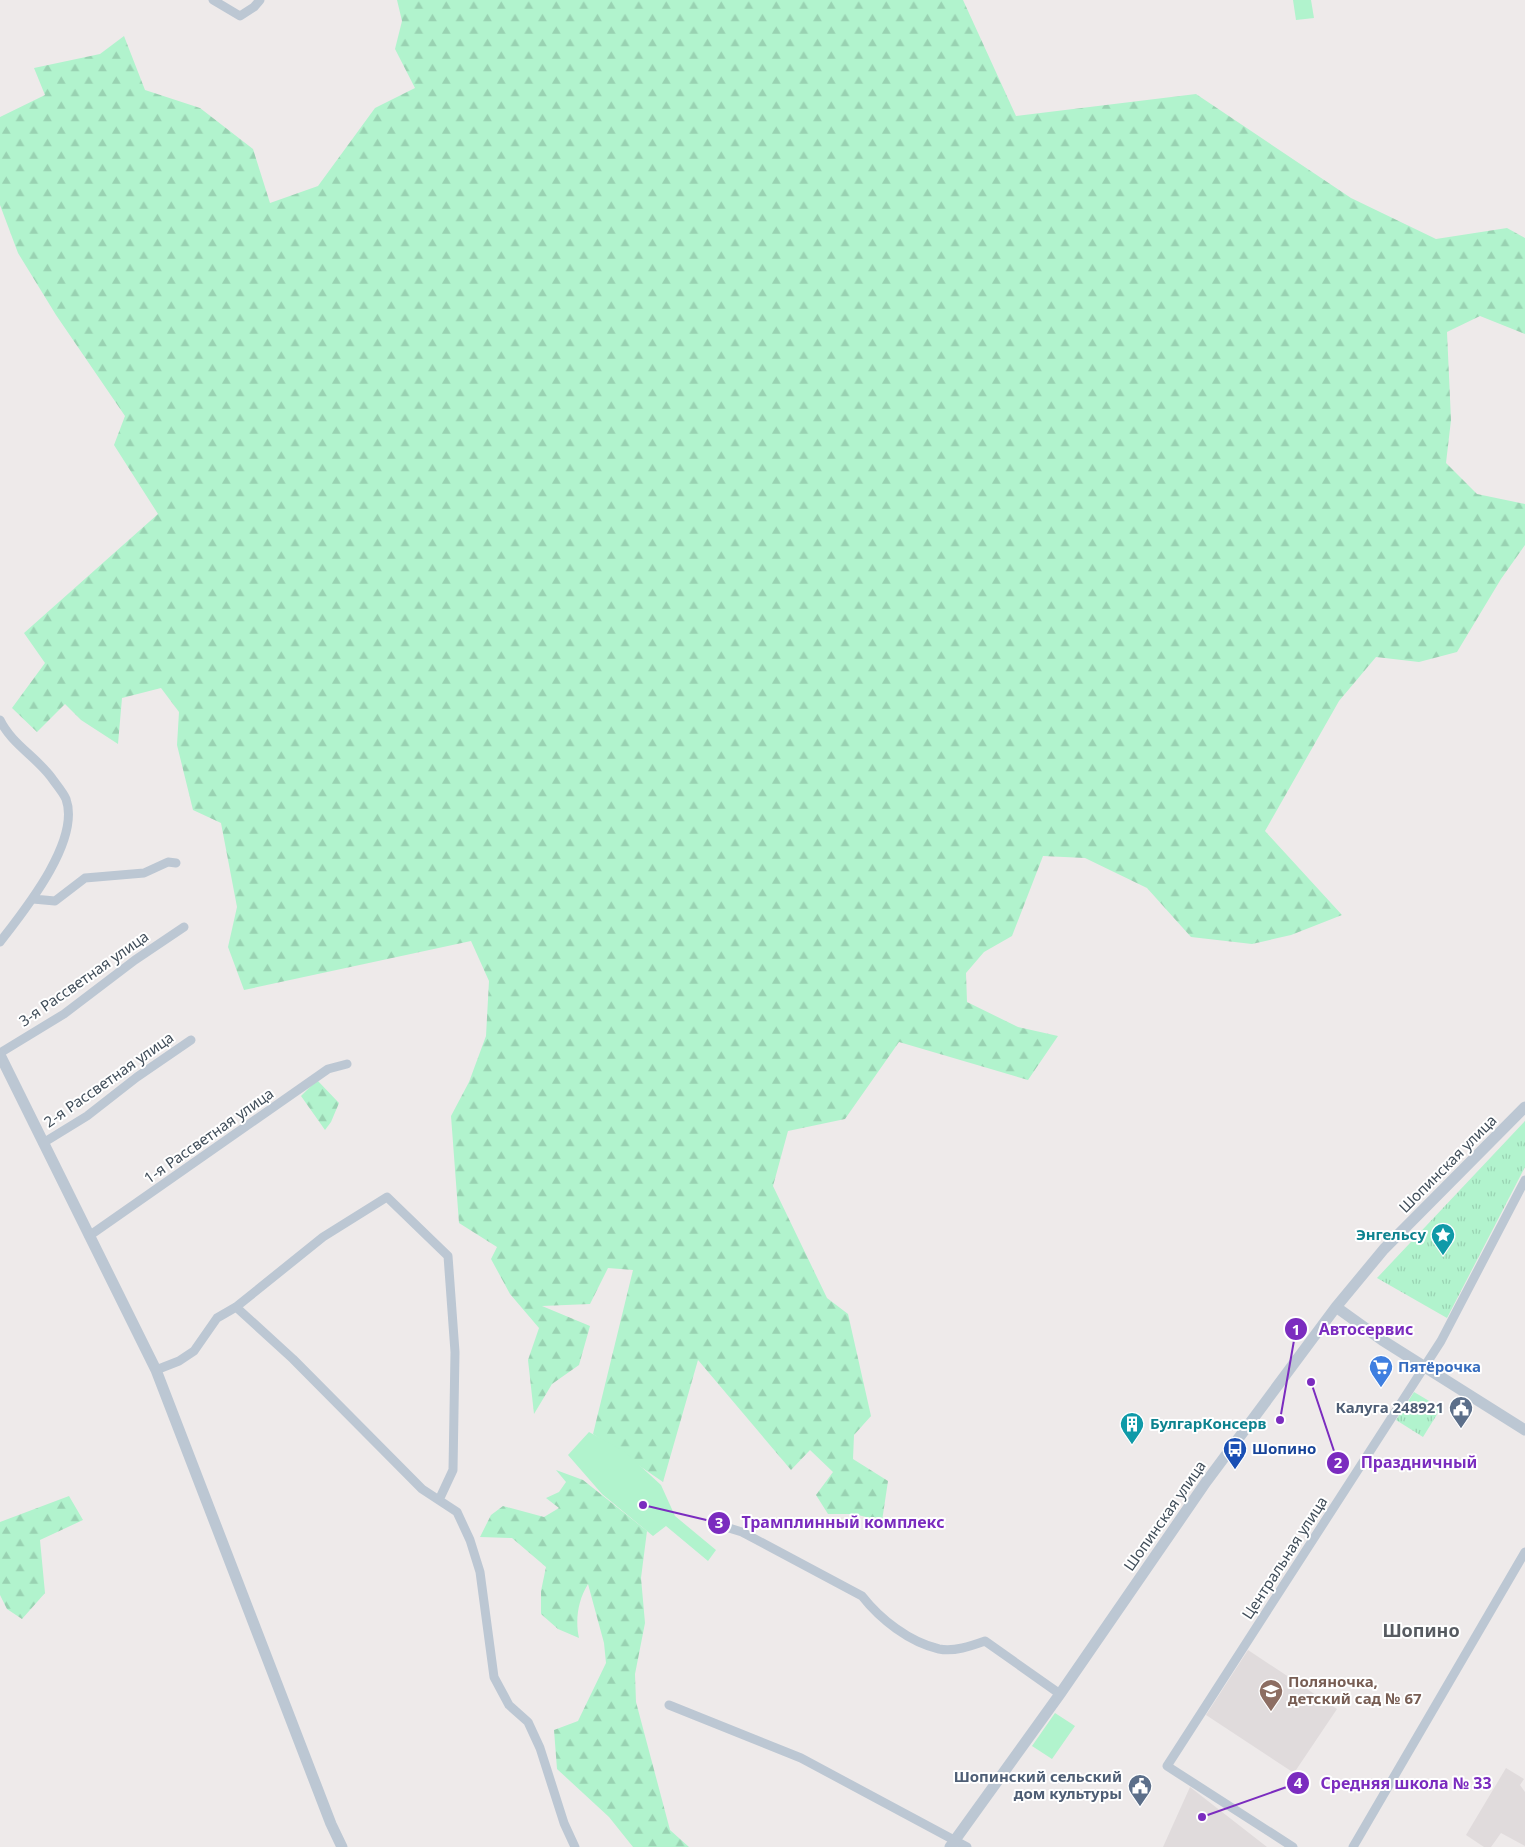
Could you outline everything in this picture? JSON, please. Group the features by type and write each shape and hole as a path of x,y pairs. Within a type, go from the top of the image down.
{"street":[{"path":"213,0 240,16 254,7 260,0"},
{"path":"0,720 6,732 49,775 66,799 67,819 63,842 50,872 33,899 0,942"},
{"path":"33,899 55,901 86,878 144,873 168,862 176,863"},
{"name":"3-я Рассветная улица","path":"0,1054 64,1014 134,960 184,927"},
{"name":"2-я Рассветная улица","path":"43,1143 87,1116 190,1040"},
{"path":"0,1054 88,1236 156,1370 331,1824 342,1847"},
{"name":"1-я Рассветная улица","path":"88,1236 328,1069 348,1064"},
{"name":"Шопинская улица","path":"952,1843 1060,1694 1206,1482 1336,1307 1384,1249 1525,1107"},
{"name":"Центральная улица","path":"1293,1847 1167,1766 1424,1368 1460,1306 1525,1180"},
{"path":"156,1370 179,1361 194,1351 217,1318 236,1307 323,1237 387,1197 448,1256 455,1352 453,1470 439,1500"},
{"path":"236,1307 293,1360 422,1489 457,1512 470,1540 480,1572 494,1677 509,1705 528,1722 540,1748 564,1823 575,1847"},
{"path":"1336,1307 1424,1368 1525,1430"},
{"path":"719,1525 742,1532 862,1596 875,1612 916,1641 940,1649 966,1648 985,1641 1060,1694"},
{"path":"1353,1847 1525,1552"},
{"path":"669,1705 801,1758 952,1843 966,1847"}],"shaded area":[{"name":"Поляночка, детский сад № 67","path":"1248,1650 1337,1709 1294,1773 1206,1715"},
{"path":"1506,1768 1524,1779 1520,1785 1525,1792 1525,1846 1501,1833 1491,1847 1484,1847 1466,1835"},
{"path":"1190,1787 1267,1847 1163,1847"}],"green space":[{"path":"397,0 963,0 1016,116 1196,94 1351,198 1436,239 1507,228 1525,238 1525,334 1480,316 1447,332 1451,420 1446,463 1477,494 1525,504 1525,545 1501,579 1457,652 1419,662 1376,657 1339,701 1265,831 1342,915 1291,935 1252,944 1191,937 1147,888 1085,858 1043,856 1012,936 984,952 966,973 967,1002 1018,1027 1058,1036 1028,1080 899,1042 845,1119 788,1131 773,1186 827,1298 848,1314 871,1416 854,1435 853,1459 888,1481 882,1521 854,1514 828,1514 816,1495 833,1472 810,1450 791,1470 698,1360 663,1482 593,1434 633,1270 608,1268 590,1304 542,1306 590,1326 579,1365 552,1384 534,1414 528,1360 539,1328 510,1294 491,1259 497,1247 459,1223 451,1116 469,1082 486,1036 489,981 471,941 244,990 228,947 237,907 221,823 193,810 177,745 179,712 161,688 122,698 118,744 81,720 65,704 37,732 12,708 45,663 24,633 158,514 114,445 125,416 56,315 18,253 0,205 0,117 45,95 34,68 100,54 124,36 145,90 200,108 253,149 270,203 318,186 375,108 415,88 395,49 402,21"},
{"path":"1293,0 1311,0 1314,18 1296,20"},
{"path":"317,1080 339,1103 331,1122 325,1130 301,1096"},
{"path":"1525,1121 1525,1167 1447,1318 1377,1278"},
{"path":"1414,1392 1441,1408 1423,1437 1396,1420"},
{"path":"589,1432 624,1451 661,1485 675,1516 716,1550 708,1561 666,1526 653,1536 602,1494 568,1455"},
{"path":"556,1470 583,1480 647,1531 641,1578 645,1623 635,1674 636,1702 670,1830 689,1847 633,1847 609,1817 557,1769 554,1730 578,1721 606,1663 604,1643 588,1584 578,1610 579,1638 558,1629 541,1614 541,1591 546,1567 512,1538 480,1537 491,1515 503,1506 544,1517 559,1508 546,1498 559,1492 566,1482"},
{"path":"69,1496 83,1520 40,1540 45,1593 22,1619 7,1609 0,1595 0,1522"},
{"path":"1055,1713 1075,1726 1052,1759 1032,1746"}],"place":[{"name":"Энгельсу","path":"1443,1256"},
{"name":"Праздничный","path":"1311,1382"},
{"name":"Пятёрочка","path":"1381,1388"},
{"name":"Автосервис","path":"1280,1420"},
{"name":"Калуга 248921","path":"1461,1429"},
{"name":"БулгарКонсерв","path":"1132,1445"},
{"name":"Шопино","path":"1235,1470"},
{"name":"Трамплинный комплекс","path":"643,1505"},
{"name":"Поляночка, детский сад № 67","path":"1271,1712"},
{"name":"Шопинский сельский дом культуры","path":"1140,1807"},
{"name":"Средняя школа № 33","path":"1202,1817"}],"district":[{"name":"Шопино","path":"1421,1631"}]}
